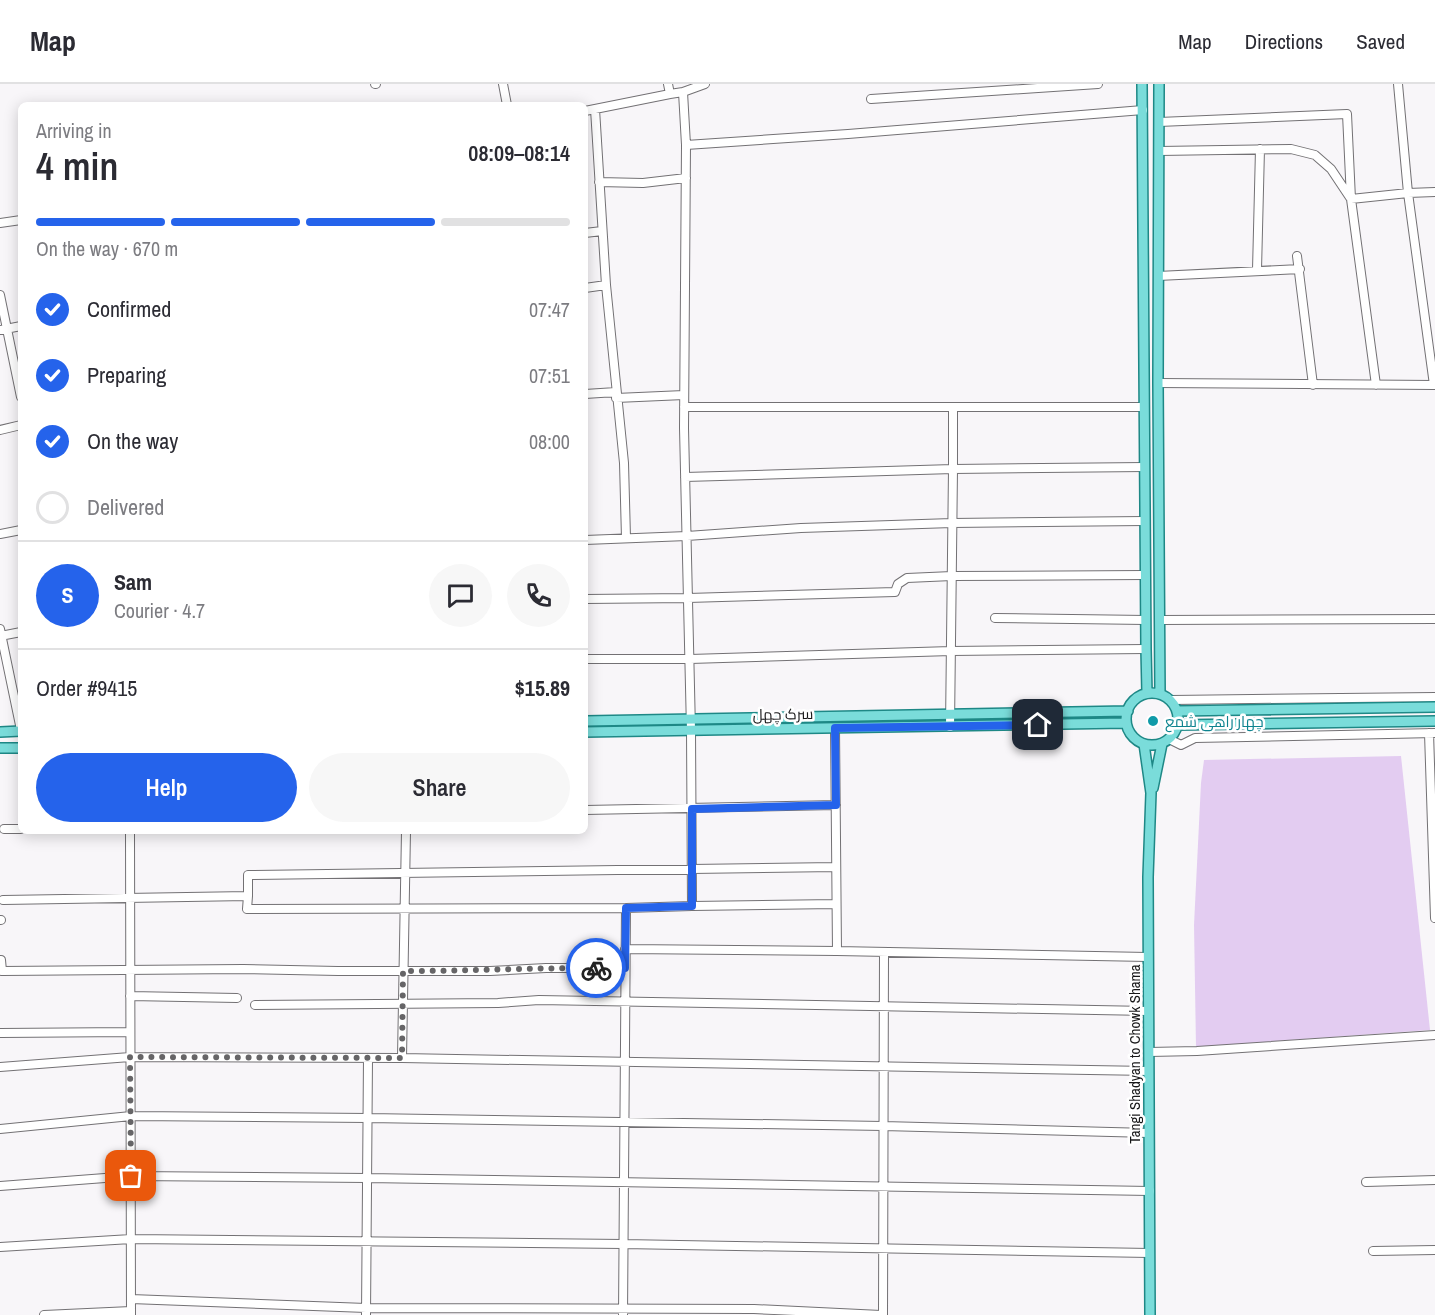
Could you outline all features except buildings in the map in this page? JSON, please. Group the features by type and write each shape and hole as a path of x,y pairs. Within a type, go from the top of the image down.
{"main road":[{"path":"1142,84 1147,693"},
{"path":"1159,84 1160,694"},
{"path":"1147,693 1160,694 1171,700 1177,711 1178,725 1175,733 1166,741 1153,745 1144,744 1132,736 1126,723 1128,711 1138,697 1147,693"},
{"path":"1177,711 1435,707"},
{"path":"588,721 1128,711"},
{"path":"1178,725 1435,722"},
{"name":"سرک چهل","path":"588,732 1126,723"},
{"path":"0,732 18,731"},
{"path":"1151,793 1166,741"},
{"path":"1144,744 1151,793"},
{"path":"0,748 18,748"},
{"name":"Tangi Shadyan to Chowk Shama","path":"1150,1315 1148,877 1151,793"}],"street":[{"path":"503,84 506,102"},
{"path":"668,84 670,94"},
{"path":"588,110 683,92 705,84"},
{"path":"870,99 965,88 1098,84"},
{"path":"1158,384 1435,386 1408,193 1398,84"},
{"path":"683,92 686,145 684,407 691,719 692,906"},
{"path":"595,109 606,285 624,463 626,538"},
{"path":"686,145 1143,110"},
{"path":"1159,122 1347,114 1351,199 1376,385"},
{"path":"1159,151 1291,148 1315,155 1331,169 1351,199"},
{"path":"1257,270 1260,149"},
{"path":"599,182 643,183 686,178"},
{"path":"1351,199 1435,192"},
{"path":"0,223 18,220"},
{"path":"588,233 602,231"},
{"path":"1297,256 1313,385"},
{"path":"1158,276 1300,269"},
{"path":"588,288 606,285"},
{"path":"0,295 4,329 18,385"},
{"path":"588,394 684,395"},
{"path":"684,407 1144,407"},
{"path":"950,727 953,407"},
{"path":"0,430 18,426"},
{"path":"685,477 953,469 1145,467"},
{"path":"588,540 801,528 952,523 1145,521"},
{"path":"0,534 18,531"},
{"path":"588,599 895,592 898,584 907,578 952,576 1145,575"},
{"path":"995,618 1146,620"},
{"path":"1160,620 1435,619"},
{"path":"18,632 0,633 18,717"},
{"path":"588,659 690,659 951,651 1146,649"},
{"path":"1171,700 1435,697"},
{"path":"835,728 837,951"},
{"path":"1166,741 1180,745 1195,738 1432,733 1435,918"},
{"path":"588,810 836,805"},
{"path":"4,829 18,829"},
{"path":"45,1315 131,1313 130,834"},
{"path":"402,1058 406,834"},
{"path":"836,867 248,875 247,909 626,908 836,904"},
{"path":"3,900 248,896"},
{"path":"623,1312 626,908"},
{"path":"626,949 884,951 1148,957"},
{"path":"131,1299 366,1312 623,1312 754,1309 882,1315 884,951"},
{"path":"0,960 2,960 2,971 130,969 403,971 625,968"},
{"path":"130,996 237,998"},
{"path":"255,1005 498,1004 539,1000 1149,1011"},
{"path":"0,1033 130,1032"},
{"path":"1149,1052 1197,1051 1435,1035"},
{"path":"0,1067 130,1057 402,1058 1149,1071"},
{"path":"366,1312 368,1058"},
{"path":"0,1129 131,1116 883,1126 1149,1133"},
{"path":"0,1186 131,1176 1149,1191"},
{"path":"1366,1182 1435,1180"},
{"path":"0,1247 131,1239 367,1240 1150,1253"},
{"path":"1373,1251 1435,1250"}],"shaded area":[{"path":"1401,756 1430,1030 1196,1047 1194,925 1204,760"}],"way so far":[{"path":"131,1176 130,1057 402,1058 403,971 596,968"}],"place":[{"name":"چهار راهی شمع","path":"1153,721"}],"route":[{"path":"596,968 625,968 626,908 692,906 692,809 836,805 835,728 1038,725"}]}
